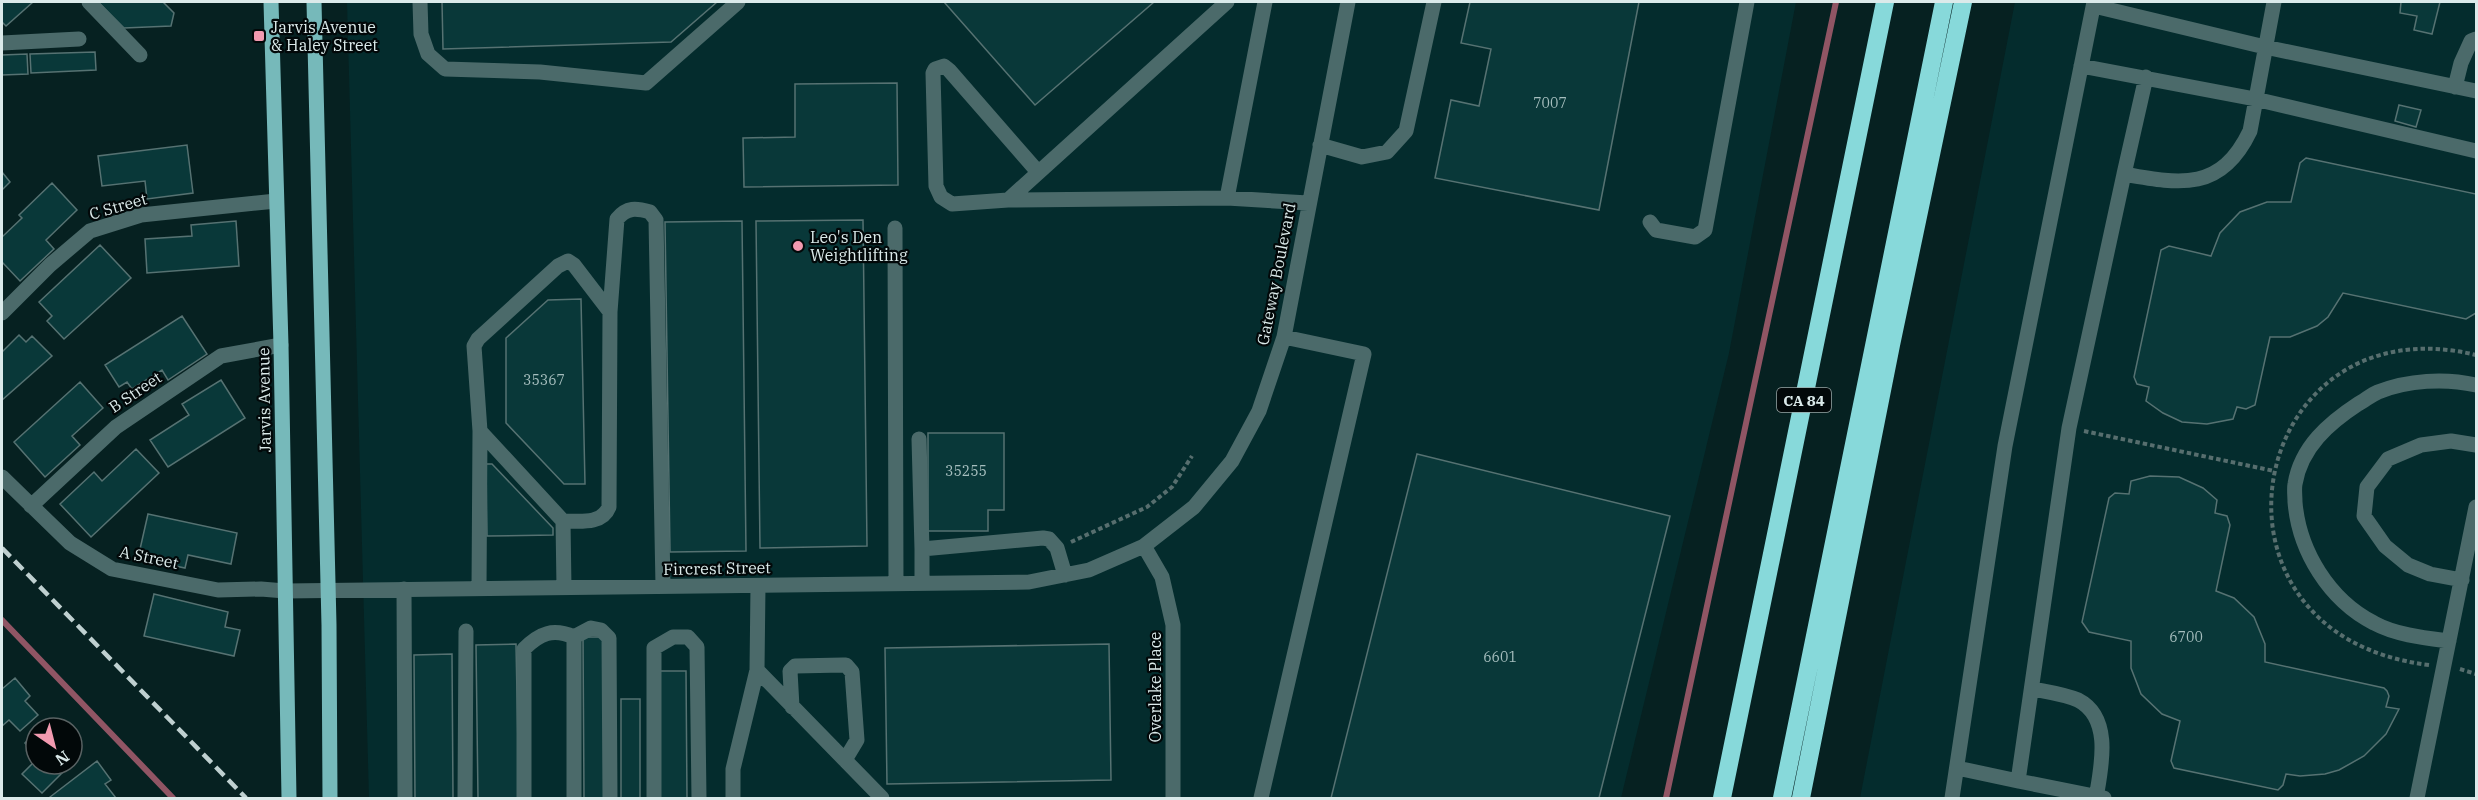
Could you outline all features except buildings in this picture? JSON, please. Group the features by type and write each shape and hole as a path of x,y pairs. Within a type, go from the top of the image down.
{"highway":[{"name":"CA 84","path":"1722,798 1885,2"},
{"path":"1782,798 1944,2"},
{"path":"1801,798 1889,356 1963,2"}],"main road":[{"name":"Jarvis Avenue","path":"271,2 281,345 289,798"},
{"path":"314,2 328,590 330,798"}],"street":[{"path":"89,2 140,55"},
{"path":"420,2 421,34 428,54 445,69 540,72 646,83 738,2"},
{"path":"1008,200 1227,2"},
{"path":"1227,198 1265,2"},
{"name":"Gateway Boulevard","path":"1144,546 1194,507 1232,461 1258,411 1284,337 1348,2"},
{"path":"1320,145 1362,157 1387,152 1406,131 1434,2"},
{"path":"1650,222 1656,230 1695,237 1705,230 1747,2"},
{"path":"2124,174 2171,182 2190,182 2209,176 2227,165 2242,149 2250,132 2274,2"},
{"path":"1952,798 2005,447 2094,4 2265,47 2476,92"},
{"path":"2,44 79,39"},
{"path":"2455,87 2471,41 2476,39"},
{"path":"1038,172 949,70 944,66 935,69 933,73 936,186 938,193 952,204 1008,200 1227,198 1308,203"},
{"path":"2081,66 2255,99 2476,151"},
{"path":"2018,781 2069,428 2146,77"},
{"name":"C Street","path":"2,313 50,265 90,231 141,215 276,201"},
{"path":"563,521 595,520 606,513 609,507 610,312 617,219 626,210 632,208 651,212 656,220 663,586"},
{"path":"895,228 896,584"},
{"path":"479,589 480,431 475,342 563,262 571,262 610,312"},
{"path":"1261,798 1364,354 1284,337"},
{"name":"B Street","path":"31,506 116,427 221,356 281,345"},
{"path":"2449,641 2415,636 2374,623 2338,597 2313,564 2297,523 2294,485 2306,451 2336,419 2377,392 2420,382 2456,380 2476,385"},
{"path":"480,431 563,521 564,588"},
{"path":"919,439 922,582"},
{"path":"2462,580 2430,574 2408,565 2385,546 2364,516 2367,487 2388,459 2421,445 2451,441 2476,445"},
{"name":"A Street","path":"2,477 70,543 112,569 218,590 285,591"},
{"path":"2417,798 2474,530 2476,507"},
{"path":"922,549 1043,538 1053,542 1065,575"},
{"name":"Fircrest Street","path":"285,591 1029,582 1089,570 1144,546"},
{"name":"Overlake Place","path":"1144,546 1162,577 1173,625 1173,798"},
{"path":"733,798 733,769 757,670 758,586"},
{"path":"404,590 405,798"},
{"path":"524,798 524,649 538,636 561,632 574,637 591,628 601,630 609,638 610,798"},
{"path":"465,798 466,631"},
{"path":"574,637 574,798"},
{"path":"654,798 654,648 673,637 688,637 697,647 699,798"},
{"path":"792,707 790,672 795,666 843,665 850,668 857,740 844,760"},
{"path":"757,670 882,798"},
{"path":"1957,768 2099,798 2101,730 2092,711 2081,702 2068,696 2033,688"}],"path":[{"path":"2424,664 2372,652 2356,645 2336,633 2302,600 2287,575 2273,535 2270,507 2274,471 2291,427 2305,406 2321,388 2362,361 2395,351 2430,347 2476,355"},
{"path":"2069,428 2274,471"},
{"path":"1058,552 1071,542 1146,507 1172,487 1192,456"},
{"path":"2455,668 2476,674"}],"shaded area":[{"path":"347,2 1796,2 1729,353 1621,798 369,798"},
{"path":"2015,2 2476,2 2476,798 1860,798"}],"waterway":[{"path":"1666,798 1836,2"},
{"path":"2,620 173,798"}],"railway":[{"path":"2,548 246,798"}],"place":[{"name":"Jarvis Avenue & Haley Street","path":"259,36"},
{"name":"Leo's Den Weightlifting","path":"798,246"}]}
